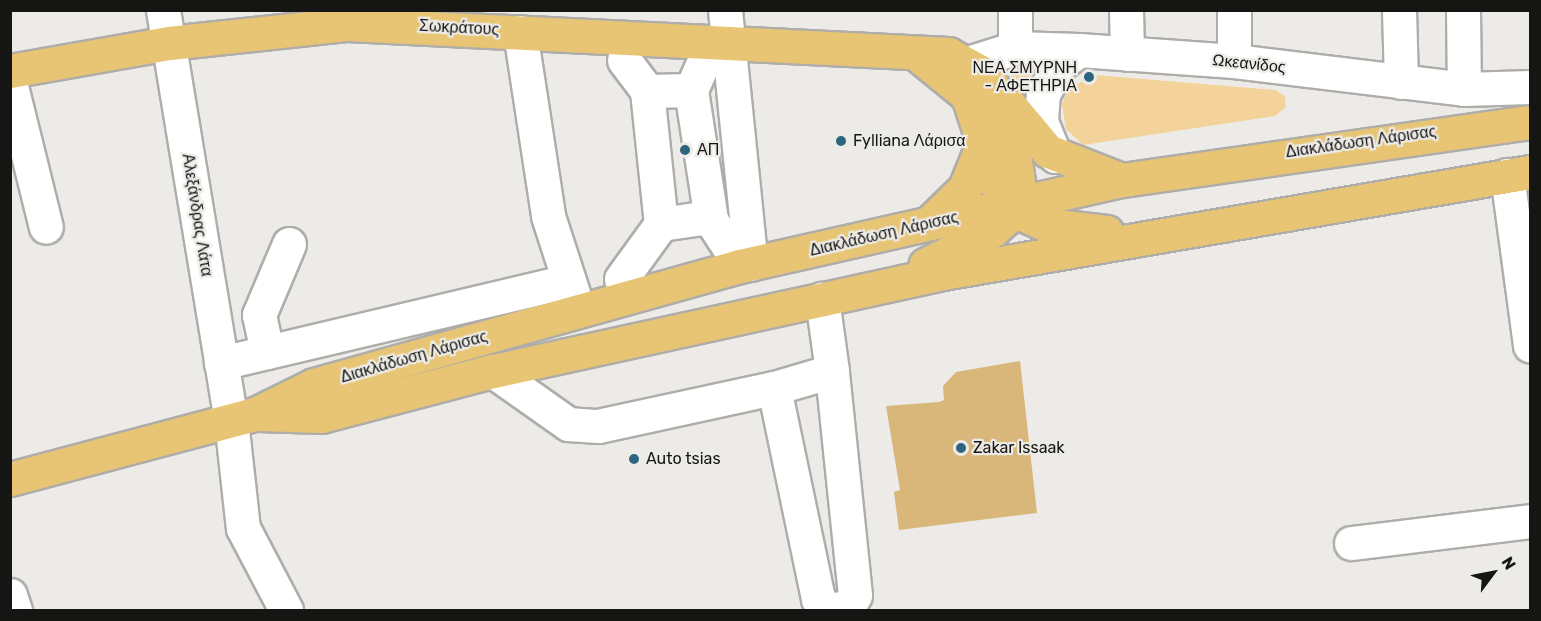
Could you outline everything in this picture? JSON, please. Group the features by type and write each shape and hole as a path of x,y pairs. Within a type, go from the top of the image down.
{"main road":[{"name":"Σωκράτους","path":"10,71 169,43 348,24 519,32 726,25 911,49 968,63"},
{"path":"911,49 962,88 984,141 997,185 1012,205 1047,225 1140,235"},
{"path":"968,63 993,87 1055,156 1122,180"},
{"path":"887,285 993,230 1012,205 1019,188 1017,166 993,87"},
{"name":"Διακλάδωση Λάρισας","path":"10,480 243,417 314,385 730,243 927,224 1122,180 1530,122"},
{"path":"927,224 965,188 984,141"},
{"name":"Διακλάδωση Λάρισας","path":"243,417 321,416 493,371 887,285 1140,235 1519,174"}],"street":[{"name":"Αλεξάνδρας Λάτα","path":"163,10 221,363 243,417 243,528 286,610"},
{"path":"1015,10 1015,48"},
{"path":"1126,10 1127,54"},
{"path":"1234,10 1234,61"},
{"path":"1399,10 1401,82"},
{"path":"1463,10 1464,89"},
{"path":"726,25 730,243"},
{"path":"221,363 267,351 445,314 573,296 548,216 519,32"},
{"name":"Ωκεανίδος","path":"968,63 1015,48 1079,50 1234,61 1464,89 1530,87"},
{"path":"1055,156 1041,121 1043,94 1059,64 1079,50"},
{"path":"621,279 661,224 647,91 624,60"},
{"path":"647,91 697,77 730,243"},
{"path":"10,82 46,227"},
{"path":"1519,174 1530,345"},
{"path":"661,224 730,243"},
{"path":"267,351 259,315 290,244"},
{"path":"774,388 818,598 828,610 848,607 855,595 832,371 822,299"},
{"path":"493,371 568,424 598,426 774,388 832,371"},
{"path":"1351,543 1530,521"},
{"path":"10,595 15,610"}],"shaded area":[{"path":"1012,64 1040,64 1027,103 1011,85"},
{"path":"1095,75 1275,90 1285,96 1286,107 1275,116 1083,145 1066,129 1062,104 1069,88"}],"building":[{"name":"Zakar Issaak","path":"1020,361 1037,513 899,530 894,492 900,490 886,406 939,402 944,400 943,386 956,372"}],"place":[{"name":"ΝΕΑ ΣΜΥΡΝΗ - ΑΦΕΤΗΡΙΑ","path":"1089,77"},
{"name":"Fylliana Λάρισα","path":"841,141"},
{"name":"ΑΠ","path":"685,150"},
{"name":"Zakar Issaak","path":"961,448"},
{"name":"Auto tsias","path":"634,459"}]}
